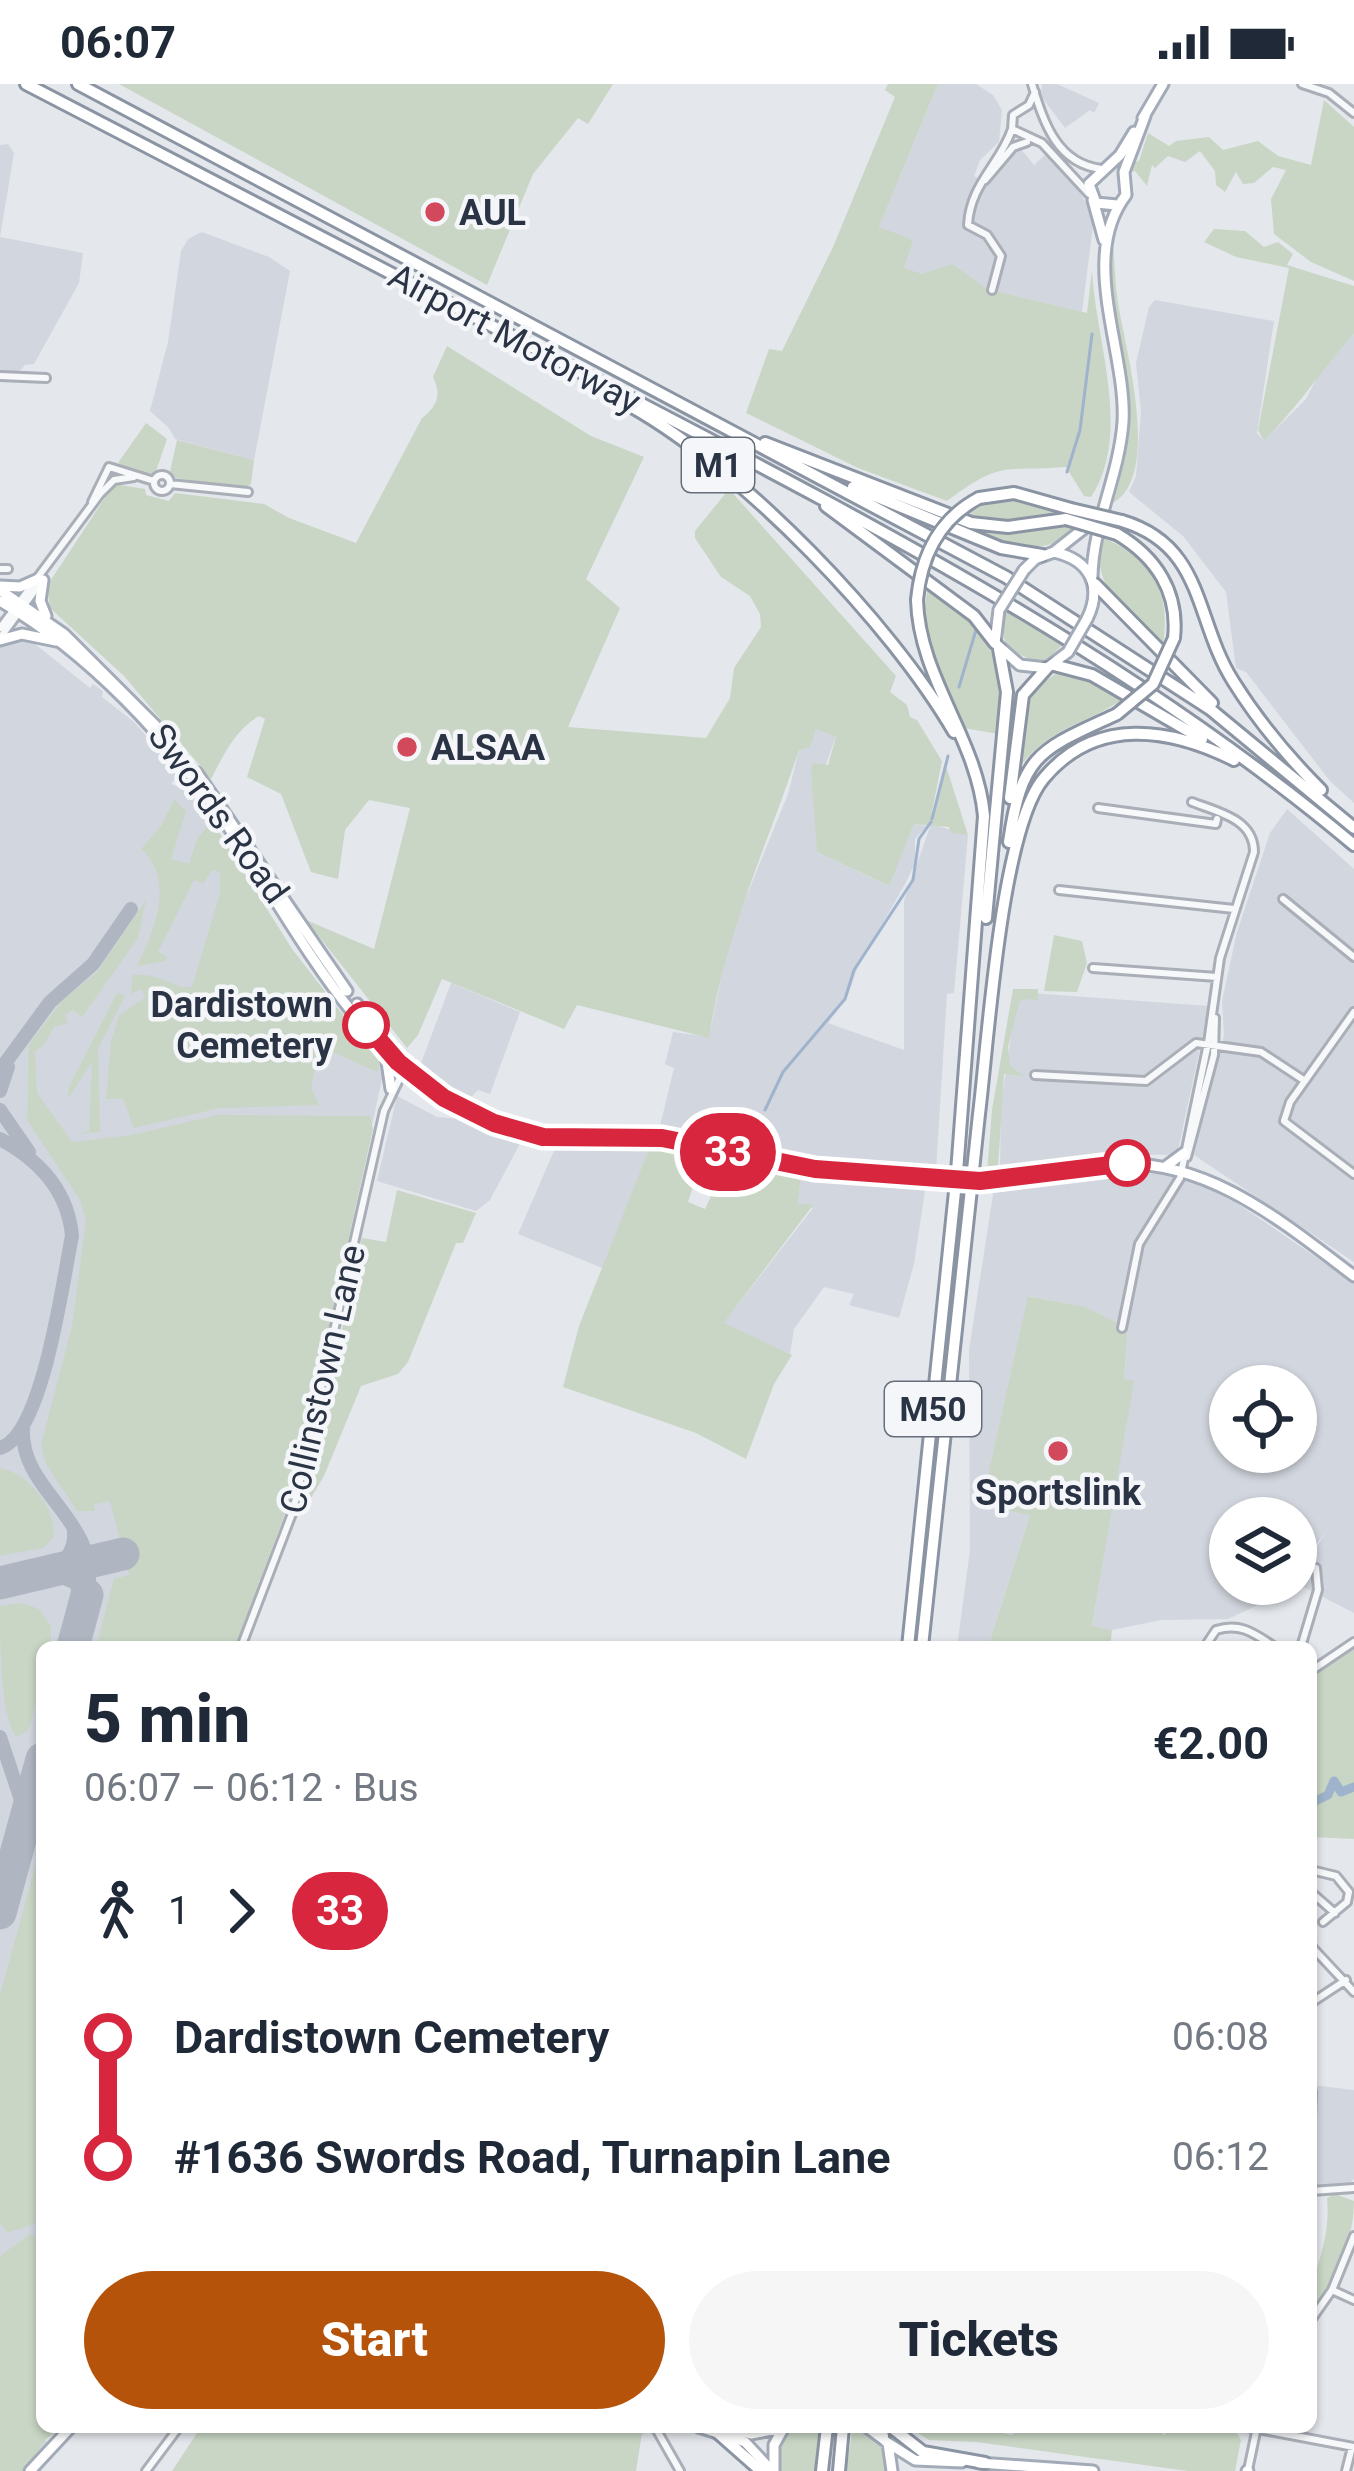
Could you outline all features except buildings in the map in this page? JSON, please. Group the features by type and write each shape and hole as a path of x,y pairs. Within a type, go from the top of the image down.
{"highway":[{"name":"Airport Motorway","path":"26,84 750,460 1064,634 1350,829"},
{"name":"M1","path":"38,84 183,162"},
{"name":"Airport Motorway","path":"82,84 1062,610 1168,679 1286,769 1350,829 1354,845"},
{"name":"M1","path":"484,322 693,446 723,469 829,575 874,623 950,725 969,768 982,834"},
{"path":"707,418 827,470 971,523 1008,527 1068,514 1118,534 1151,560 1174,604 1174,638 1153,684 1117,714 1057,742 1024,775 1007,857"},
{"path":"746,440 1001,548 1048,554"},
{"path":"750,460 858,527 974,616 997,646"},
{"name":"M50","path":"909,1641 983,805 974,766 920,641 917,600 934,539 957,511 979,498 1014,494 1068,514 1122,521 1156,536 1182,560 1233,681 1350,829"},
{"path":"1094,580 1179,673 1286,769"},
{"name":"M50","path":"953,1175 1007,692 997,646"},
{"path":"1050,667 1092,675 1234,760"},
{"name":"M50","path":"923,1641 1021,706 1028,686 1050,667"},
{"name":"M50","path":"988,1037 1018,830 1043,779 1089,744 1132,732 1192,740 1350,829"},
{"path":"723,2433 761,2471"},
{"path":"822,2471 826,2433"},
{"path":"839,2471 842,2433"},
{"path":"886,2433 922,2452 985,2463"}],"main road":[{"path":"1145,116 1124,178 1126,195 1117,205 1109,239 1108,297 1124,416 1113,485 1094,544 1094,602 1068,652 1050,667 1020,665 997,646 999,610 1024,570 1083,532 1094,518 1112,469 1117,434 1115,380 1102,308 1103,230 1091,197 1091,179 1120,155 1163,84"},
{"path":"1104,169 1124,178"},
{"path":"1091,197 1102,206 1117,205"},
{"path":"1048,554 1081,562 1094,580"},
{"path":"0,588 40,580 40,601 48,621"},
{"name":"Swords Road","path":"0,588 121,697 188,772 315,960 382,1045 460,1108 525,1133 662,1138 815,1169 953,1175"},
{"name":"Swords Road","path":"0,601 48,621 127,694 194,769 342,986 406,1065"},
{"path":"0,639 22,634 61,643"},
{"path":"382,1045 390,1064 391,1089"},
{"path":"1165,1167 1185,1158"},
{"path":"980,1181 1105,1164 1165,1167 1185,1158"},
{"path":"1185,1158 1195,1172 1226,1186 1354,1276"},
{"path":"1185,1158 1195,1172"},
{"path":"30,2471 65,2433"},
{"path":"726,2433 745,2442 773,2471"},
{"path":"773,2471 774,2445 781,2433"},
{"path":"886,2433 892,2471"},
{"path":"985,2463 1093,2471"}],"street":[{"path":"1302,84 1326,92 1354,113"},
{"path":"992,290 1000,256 987,235 968,225 982,182 1012,129 1013,115 1025,108 1033,88"},
{"path":"1033,88 1055,144 1076,162 1104,169"},
{"path":"1025,108 1044,116"},
{"path":"982,182 1013,147 1035,141 1049,128"},
{"path":"1012,129 1072,171 1091,197"},
{"path":"0,376 46,378"},
{"path":"100,494 113,468"},
{"path":"92,503 106,470 113,468 154,481 160,491 170,484 248,492"},
{"path":"0,639 92,503 113,480 134,477"},
{"path":"0,628 20,607"},
{"path":"1122,1328 1139,1244 1185,1158 1212,1043 1217,977 1252,860 1254,839 1238,821 1192,802"},
{"path":"1197,822 1202,806"},
{"path":"1098,808 1216,824 1217,819"},
{"path":"1059,890 1234,909"},
{"path":"1283,899 1354,957"},
{"path":"1093,968 1217,977"},
{"path":"1354,1012 1286,1109 1284,1121 1354,1174"},
{"path":"1035,1075 1146,1081 1193,1044 1212,1043 1261,1052 1305,1081"},
{"name":"Collinstown Lane","path":"243,1641 293,1511 386,1105 406,1065"},
{"name":"Collinstown Lane","path":"386,1105 406,1065"},
{"path":"1302,1641 1313,1605"},
{"path":"1209,1641 1216,1630 1237,1627 1267,1641"},
{"path":"1317,1667 1354,1642"},
{"path":"1317,1871 1328,1872 1348,1887 1347,1902 1323,1922"},
{"path":"1317,1897 1335,1913"},
{"path":"1317,1952 1351,1985 1317,2000"},
{"path":"1317,2191 1354,2188"},
{"path":"1317,2313 1332,2290 1354,2236"},
{"path":"1332,2290 1354,2300"},
{"path":"146,2471 174,2433"},
{"path":"658,2433 680,2471"},
{"path":"1248,2471 1253,2433"},
{"path":"1280,2433 1353,2447 1346,2471"}],"shaded area":[{"path":"938,84 976,84 993,95 1002,110 999,142 980,160 974,176 989,184 1004,160 1021,149 1034,165 1045,155 1070,178 1087,204 1094,218 1082,312 987,289 953,264 922,275 903,268 879,227"},
{"path":"1042,84 1057,84 1099,103 1094,113 1090,110 1065,128 1041,96"},
{"path":"8,144 14,153 0,237 0,145"},
{"path":"202,232 269,257 290,271 254,460 175,439 150,411 168,342 181,251 188,239"},
{"path":"0,237 83,253 79,283 34,364 25,365 15,376 0,373"},
{"path":"1155,300 1274,321 1257,433 1264,441 1306,399 1320,372 1354,334 1354,803 1330,781 1246,672 1236,668 1226,592 1183,536 1129,492 1136,476 1141,412 1136,363 1149,307"},
{"path":"0,616 90,688 93,684 103,691 102,697 134,722 168,761 177,776 171,784 192,793 292,949 380,1063 383,1075 290,1500 237,1641 36,1641 36,2433 44,2433 47,2444 23,2468 0,2471"},
{"path":"816,729 836,736 825,767 817,852 888,886 914,824 927,826 915,839 915,863 906,882 857,969 848,995 828,1023 904,1050 904,901 931,824 968,835 954,993 947,994 936,1170 793,1160 659,1130 674,1068 665,1064 673,1032 709,1037 729,939 788,794 799,750"},
{"path":"1287,809 1354,869 1354,1262 1194,1155 1224,1035 1222,1001 1237,932 1270,833"},
{"path":"451,983 520,1012 490,1094 478,1090 469,1099 420,1066"},
{"path":"1017,992 1209,1006 1177,1155 1105,1154 1000,1170 1001,1106"},
{"path":"397,1096 437,1117 470,1120 523,1138 490,1200 476,1211 377,1181"},
{"path":"557,1144 651,1144 605,1269 518,1234"},
{"path":"1114,1170 1169,1175 1219,1191 1354,1283 1354,1613 1317,1594 1317,1547 1326,1531 1317,1544 1317,1497 1209,1497 1209,1605 1258,1605 1228,1619 1161,1620 1112,1630 1092,1627 1133,1382 1124,1380 1128,1328 1086,1307 1029,1296 982,1500 1030,1515 990,1641 958,1641 970,1550 969,1350 994,1188"},
{"path":"801,1175 926,1184 914,1264 899,1318 849,1305 854,1294 824,1287 794,1329 790,1354 723,1324 813,1208 798,1204"},
{"path":"1317,2086 1354,2090 1354,2179 1347,2185 1317,2187"}],"green space":[{"name":"AUL","path":"119,84 613,84 588,124 578,118 533,174 487,285"},
{"path":"888,84 938,84 879,227 913,240 904,268 922,274 953,264 987,289 1087,313 1092,270 1111,416 1103,472 1091,497 1084,496 1066,467 993,473 947,501 858,468 746,413 769,349 782,351 833,247 895,97 885,90"},
{"path":"1324,100 1354,127 1354,281 1311,262 1274,234 1271,199 1286,170 1273,167 1254,183 1243,184 1236,172 1225,192 1216,185 1215,171 1200,151 1185,162 1168,156 1155,168 1152,165 1147,186 1135,171 1128,172 1139,161 1148,133 1169,146 1209,137 1223,150 1258,141 1278,156 1311,165"},
{"path":"1214,229 1245,231 1264,247 1278,242 1293,254 1287,265 1354,286 1354,334 1264,441 1258,430 1289,268 1236,257 1204,242"},
{"path":"1113,246 1138,439 1128,488 1113,503 1124,439 1110,278"},
{"path":"447,346 591,436 644,457 586,579 620,608 568,727 706,738 730,698 734,668 761,627 750,596 721,577 695,538 695,531 729,489 896,676 890,692 907,705 910,717 917,720 942,761 931,817 946,766 968,835 951,833 949,827 914,824 889,886 817,852 811,770 813,763 828,765 836,737 816,729 810,747 799,750 748,892 725,963 709,1038 577,1005 564,1029 442,979 418,1035 407,1048 306,920 374,949 410,808 369,800 345,830 338,879 311,872 281,794 247,777 265,719 259,716 243,729 211,779 124,676 50,608 47,586 114,484 145,489 146,495 169,501 175,493 264,504 356,543 422,418 434,404 433,377"},
{"path":"146,423 167,439 155,474 134,472 118,463"},
{"path":"177,440 254,460 251,484 244,488 176,478 170,472"},
{"path":"1009,499 1072,515 1006,521 967,516 983,504"},
{"path":"1052,523 1082,529 1055,543 1028,547 972,530 1002,533"},
{"path":"1099,536 1134,555 1156,580 1164,612 1162,652 1107,587 1101,572"},
{"path":"928,587 980,633 990,649 1000,685 998,734 964,728 929,645 924,611"},
{"path":"1009,605 1066,641 1047,660 1036,662 1006,648 1001,622"},
{"path":"1060,671 1072,672 1125,698 1055,735 1019,768 1032,690"},
{"path":"174,799 186,811 171,859 189,864 197,839 212,821 292,949 380,1063 377,1072 326,1049 319,1051 311,1088 319,1105 220,1108 134,1128 123,1099 106,1099 111,1042 119,1015 146,997 141,989 131,994 132,975 192,987 220,893 220,872 212,870 203,884 194,880 158,952 167,957 165,961 137,966 155,922 160,891 152,861 141,849 162,825"},
{"path":"146,900 138,938 82,1017 73,1010 65,1015 68,1023 54,1027 35,1051 37,1093 72,1142 132,1135 218,1115 370,1116 373,1129 290,1500 237,1641 98,1641 114,1579 129,1575 110,1501 94,1504 95,1511 77,1511 46,1464 41,1445 72,1326 86,1221 80,1200 27,1120 29,1044 63,1000 97,972"},
{"path":"1054,935 1082,941 1087,963 1077,992 1044,991"},
{"path":"1013,989 1038,989 1038,1005 1037,1000 1019,1003 1008,1047 1010,1066 1024,1076 1004,1074 998,1168 987,1172 992,1110"},
{"path":"117,993 125,996 98,1049 100,1132 74,1134 89,1131 92,1062 68,1099 69,1087"},
{"path":"651,1144 704,1153 688,1202 705,1209 729,1158 801,1175 798,1204 813,1205 724,1323 792,1355 774,1384 746,1459 696,1433 563,1387 579,1326"},
{"path":"397,1190 476,1213 463,1243 456,1243 408,1362 398,1374 361,1386 324,1476 302,1513 362,1238 386,1242"},
{"name":"Sportslink","path":"1028,1296 1086,1307 1128,1328 1124,1379 1134,1381 1092,1626 1112,1630 1111,1641 990,1641 1030,1515 986,1506 982,1501"},
{"path":"0,1468 21,1477 46,1505 54,1527 53,1538 43,1548 0,1556"},
{"path":"22,1603 39,1609 51,1626 51,1641 36,1641 36,1702 28,1731 17,1737 4,1696 0,1606"},
{"path":"1354,1644 1354,1839 1317,1837 1317,1671"},
{"path":"36,1864 36,2221 7,2233 0,2223 0,1995"},
{"path":"1335,2194 1354,2201 1347,2245 1317,2303 1317,2269 1327,2198"},
{"path":"30,2234 35,2236 36,2433 54,2433 25,2471 0,2471 0,2256"},
{"path":"197,2433 642,2433 636,2471 172,2471"},
{"path":"788,2433 819,2433 816,2471 777,2471 776,2452"},
{"path":"852,2433 868,2434 884,2455 886,2471 846,2471"},
{"path":"918,2433 1237,2433 1241,2440 1235,2471 1188,2471 929,2440"}],"waterway":[{"path":"1067,472 1080,430 1092,334"},
{"path":"959,687 976,630"},
{"path":"932,819 948,756"},
{"path":"765,1110 783,1072 845,999 854,970 913,880 919,839 931,822"},
{"path":"1317,1800 1328,1795 1334,1781 1341,1792 1354,1787"}],"taxiway":[{"path":"0,1070 50,1002 93,964 131,909"},
{"path":"0,1091 8,1067"},
{"path":"0,1110 29,1152"},
{"path":"0,1139 49,1178 65,1205 72,1236 39,1387 15,1437 0,1448"},
{"path":"23,1429 34,1472 84,1547 89,1569 87,1595"},
{"path":"0,1582 60,1564 73,1545 74,1531"},
{"path":"51,1572 76,1583 84,1608"},
{"path":"0,1737 21,1800 19,1843"}],"runway":[{"path":"0,1583 123,1554"},
{"path":"75,1641 87,1595"},
{"path":"0,1913 36,1781"}],"bus line":[{"name":"33","path":"366,1025 398,1062 444,1098 494,1123 543,1137 662,1138 815,1169 980,1181 1127,1163"}],"place":[{"name":"AUL","path":"435,212"},
{"name":"ALSAA","path":"407,747"},
{"name":"Dardistown Cemetery","path":"366,1025"},
{"name":"Sportslink","path":"1058,1451"}]}
